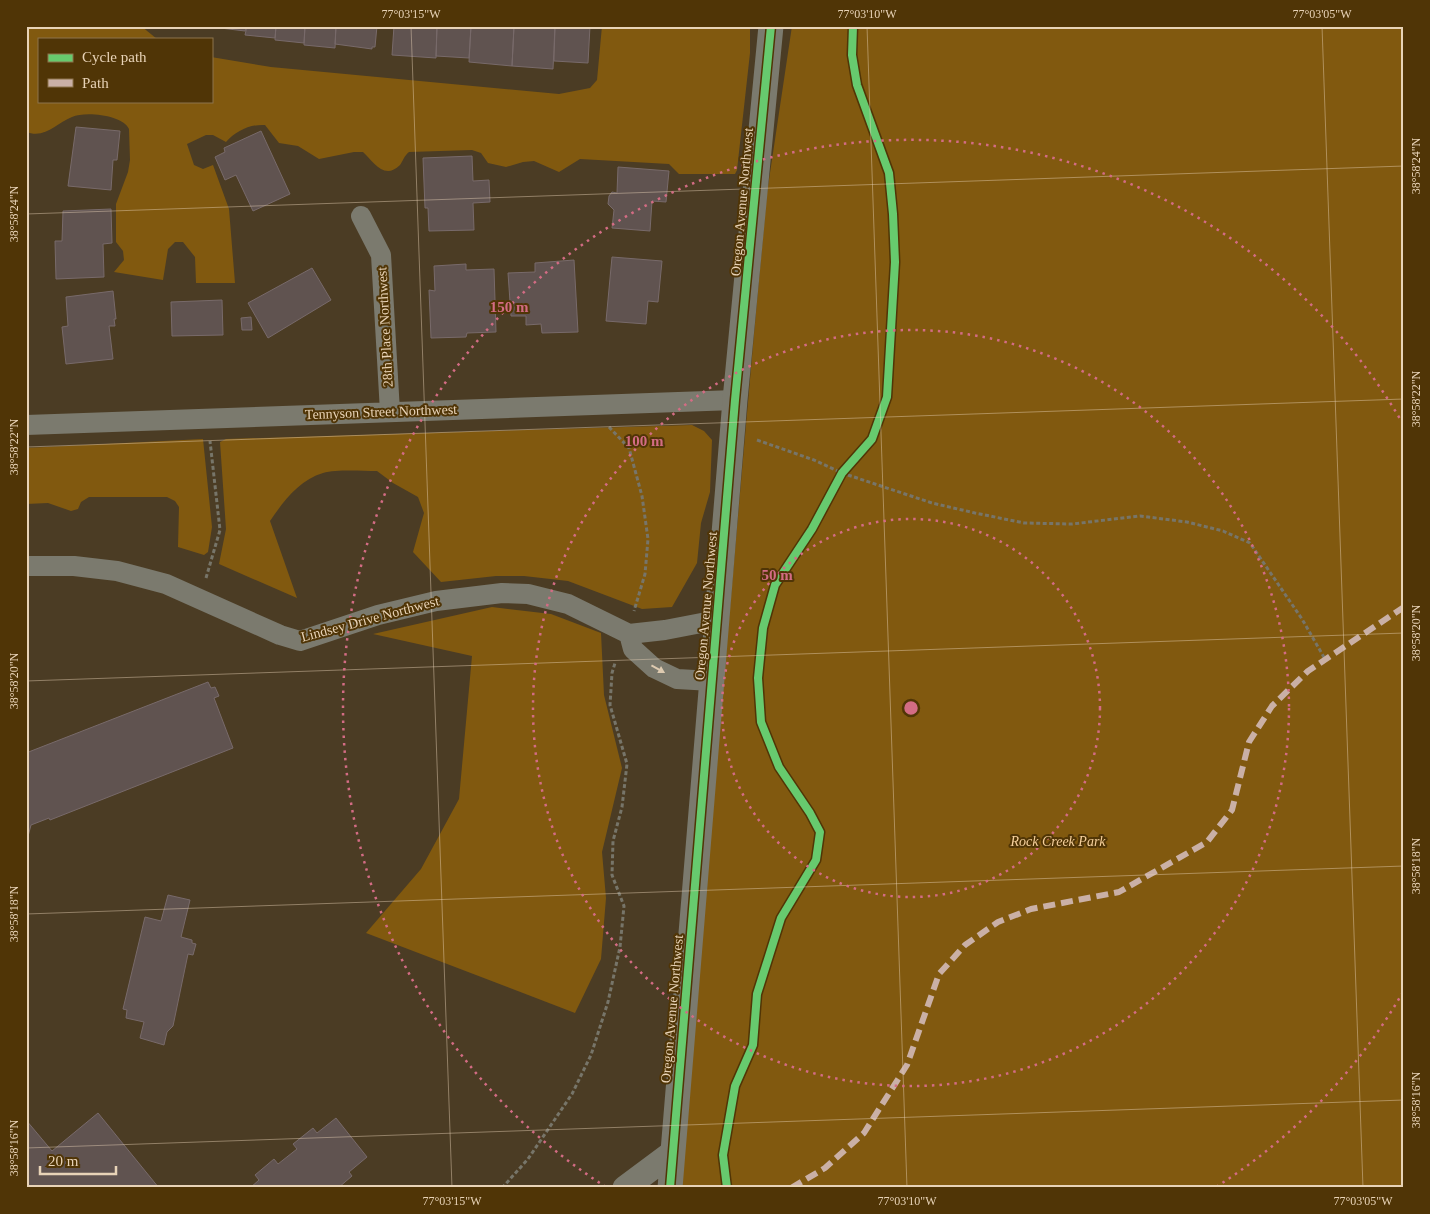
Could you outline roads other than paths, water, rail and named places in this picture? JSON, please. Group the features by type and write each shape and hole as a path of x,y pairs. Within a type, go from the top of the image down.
{"street":[{"name":"Oregon Avenue Northwest","path":"670,1188 735,400 771,26"},
{"name":"28th Place Northwest","path":"362,216 381,255 390,412"},
{"name":"Tennyson Street Northwest","path":"26,425 735,400"},
{"name":"Lindsey Drive Northwest","path":"26,566 74,566 117,571 166,584 280,635 300,641 378,615 436,601 502,593 528,594 562,602 629,634"},
{"path":"712,681 678,679 654,668 633,649 629,634 665,630 717,620"},
{"path":"625,1188 672,1153"}],"park label":[{"name":"Rock Creek Park","path":"1058,841"}]}
